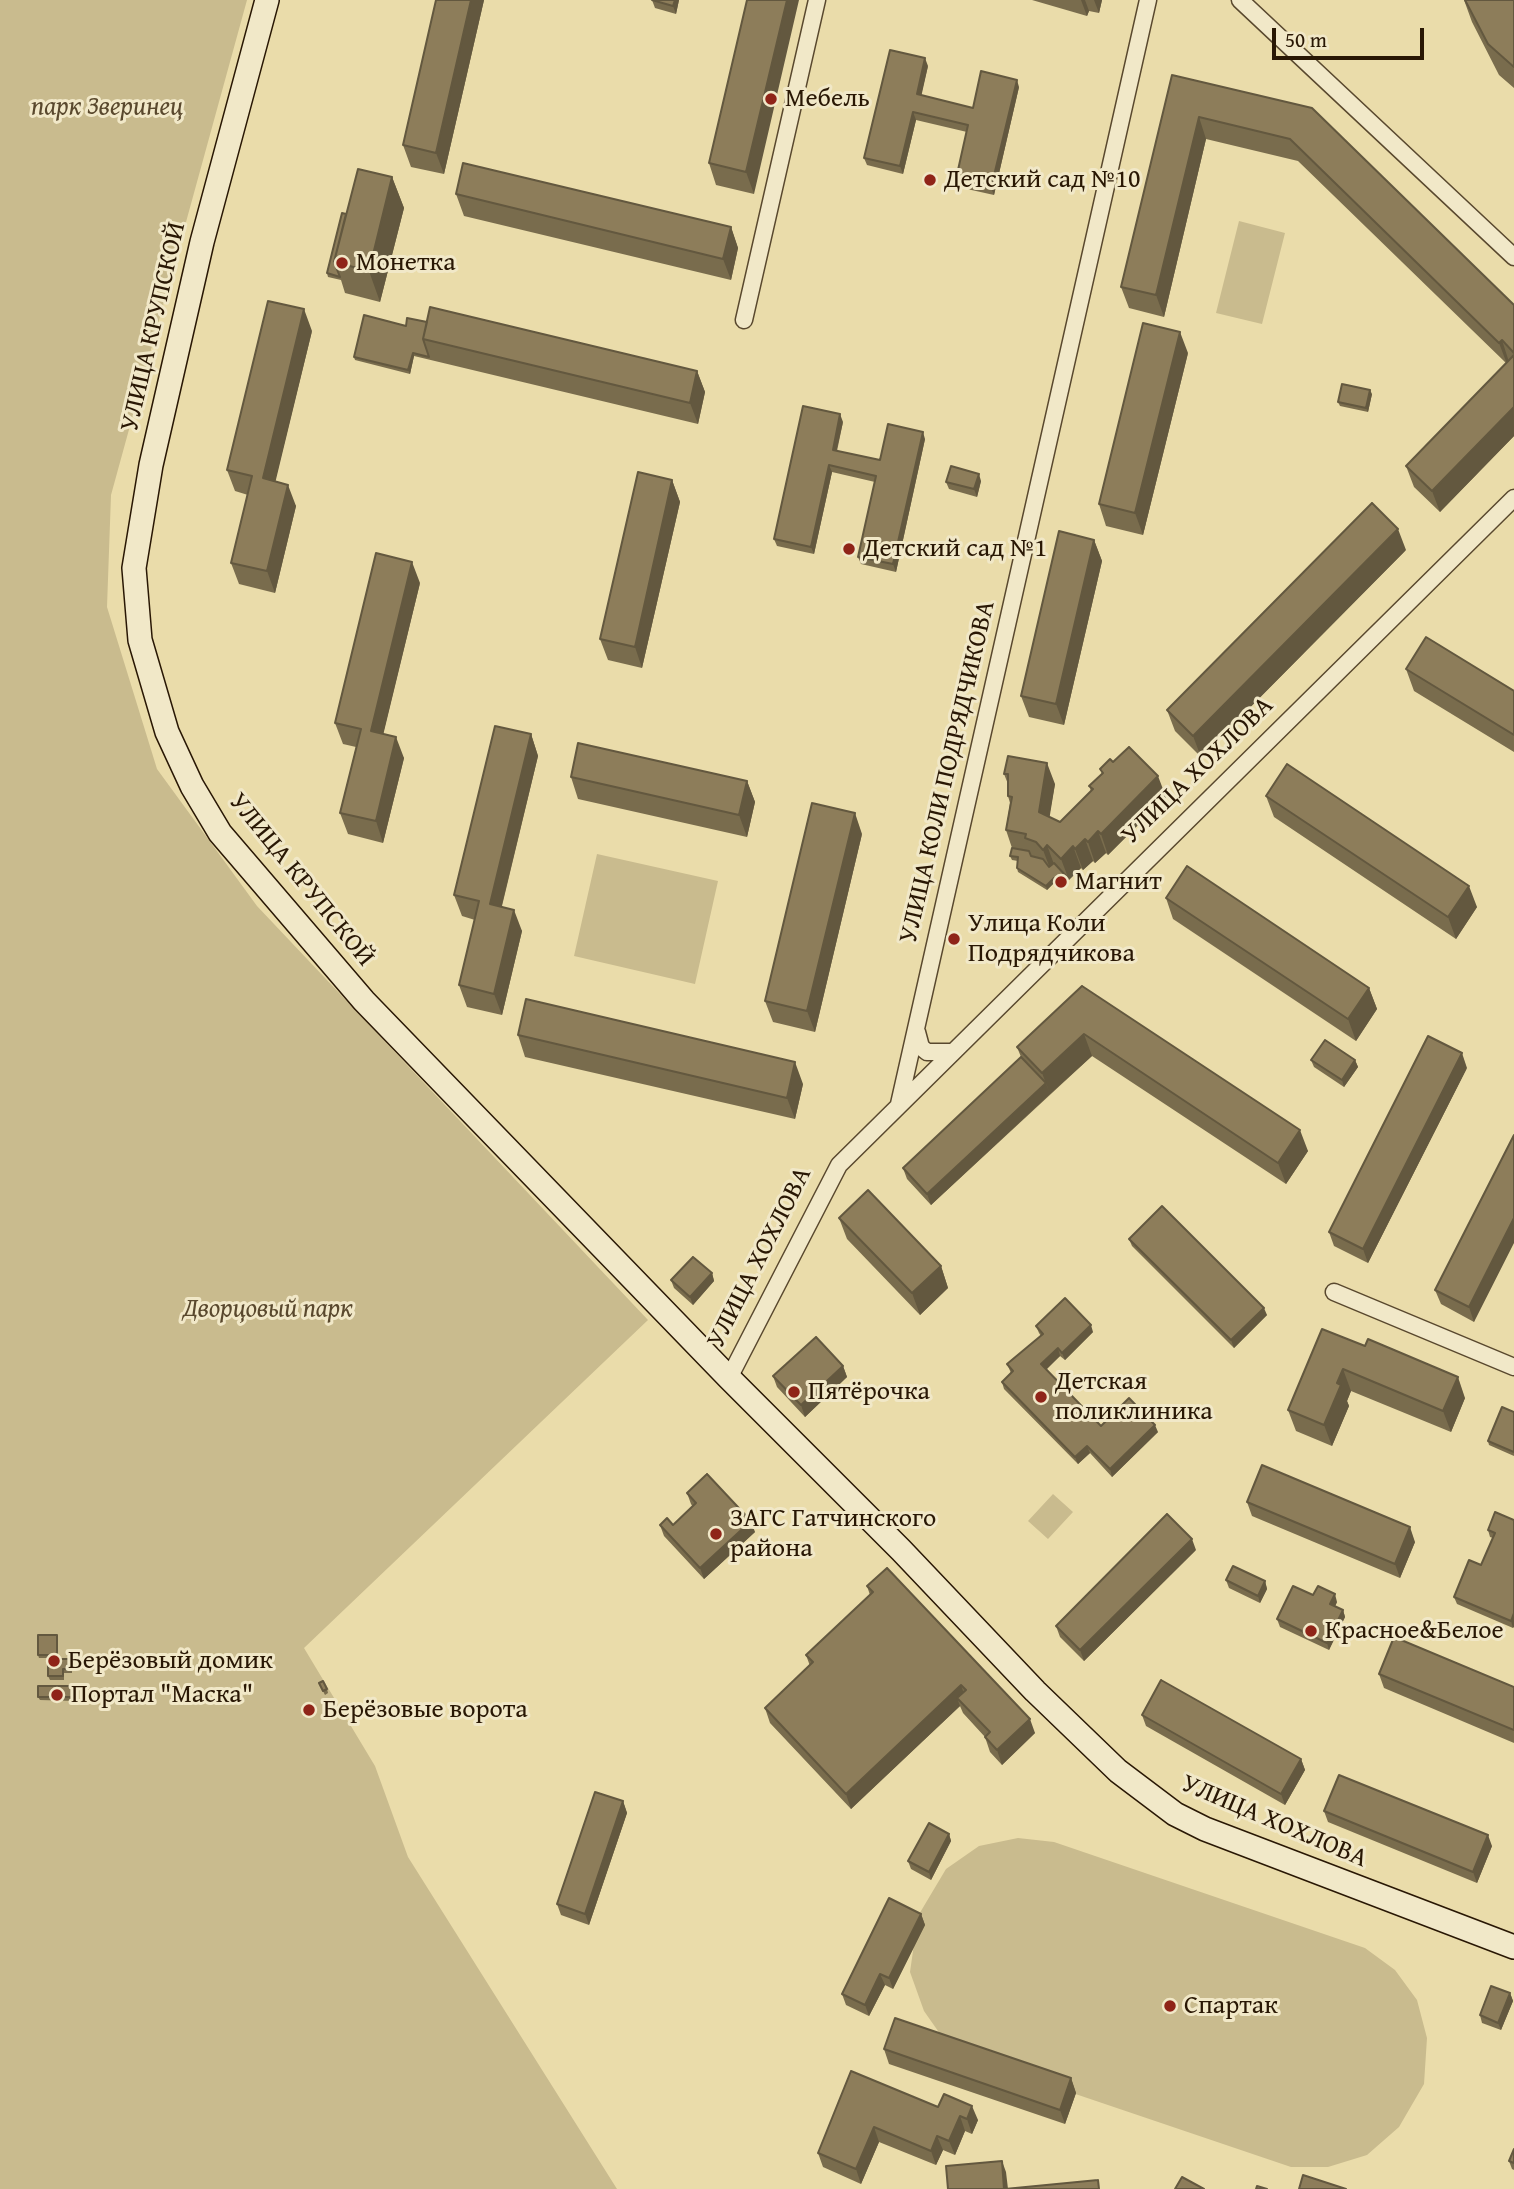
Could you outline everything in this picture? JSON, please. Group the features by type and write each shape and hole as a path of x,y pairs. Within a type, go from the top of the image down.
{"street":[{"name":"УЛИЦА КРУПСКОЙ","path":"267,0 199,255 150,465 134,568 140,640 167,732 192,786 220,833 364,1001 729,1378"},
{"path":"744,320 817,0"},
{"name":"УЛИЦА КОЛИ ПОДРЯДЧИКОВА","path":"899,1105 1148,0"},
{"path":"1240,0 1514,257"},
{"name":"УЛИЦА ХОХЛОВА","path":"1514,498 839,1165 729,1378 901,1549 1035,1691 1143,1793 1205,1829 1514,1947"},
{"path":"916,1028 921,1047 927,1052 952,1052"},
{"path":"1335,1292 1514,1367"}],"green space":[{"name":"Дворцовый парк","path":"0,0 247,0 111,495 107,607 157,769 257,906 648,1320 304,1648 375,1766 408,1857 617,2189 0,2189"},
{"path":"1239,221 1285,233 1262,324 1216,313"},
{"path":"597,854 718,881 695,984 574,956"},
{"path":"1053,1494 1073,1512 1048,1539 1028,1521"},
{"name":"Спартак","path":"1018,1838 1054,1842 1365,1948 1395,1970 1417,2000 1427,2038 1424,2084 1399,2127 1367,2155 1328,2167 1291,2167 978,2061 945,2041 924,2011 910,1972 918,1916 946,1869 979,1846"}],"building":[{"path":"436,0 471,0 436,153 403,145"},
{"path":"652,0 675,0 673,6"},
{"path":"747,0 787,0 746,172 709,163"},
{"path":"1465,0 1514,0 1514,67 1488,44"},
{"path":"890,50 925,58 917,94 973,108 981,71 1017,80 991,188 956,179 968,125 913,112 900,166 864,158"},
{"path":"1172,75 1312,108 1514,305 1514,353 1502,340 1499,343 1290,139 1199,117 1156,295 1121,287"},
{"path":"463,163 731,227 723,259 456,194"},
{"path":"358,169 392,177 369,271 334,262"},
{"path":"342,213 346,214 334,262 340,277 327,273"},
{"path":"268,301 304,309 263,478 288,485 267,571 231,563 252,476 227,470"},
{"path":"430,307 697,371 690,403 423,339"},
{"path":"364,315 406,326 407,318 427,322 423,339 429,357 413,353 408,370 354,357"},
{"path":"1143,323 1180,332 1135,513 1099,504"},
{"path":"1514,355 1514,407 1432,491 1406,466"},
{"path":"1342,384 1370,390 1366,408 1338,402"},
{"path":"803,406 840,414 833,450 880,460 888,424 923,432 893,564 858,557 876,476 829,465 811,547 774,539"},
{"path":"951,466 979,474 974,489 946,482"},
{"path":"638,472 672,480 635,647 600,639"},
{"path":"1372,503 1398,529 1193,736 1167,710"},
{"path":"1059,531 1094,540 1056,704 1021,696"},
{"path":"376,553 412,562 371,731 396,737 376,821 340,813 361,729 335,723"},
{"path":"1426,637 1514,691 1514,735 1406,669"},
{"path":"495,726 531,734 490,904 514,910 494,994 459,985 479,901 454,895"},
{"path":"578,743 747,781 739,815 571,777"},
{"path":"1129,747 1158,776 1101,834 1098,831 1088,842 1085,839 1075,849 1073,846 1061,859 1047,845 1043,850 1036,842 1025,838 1026,834 1006,830 1012,797 1008,796 1008,774 1004,774 1008,756 1047,763 1039,812 1060,822 1093,789 1089,786 1103,773 1100,769 1110,759 1113,762"},
{"path":"1287,764 1469,886 1448,917 1266,796"},
{"path":"812,803 855,813 807,1011 765,1001"},
{"path":"1012,848 1029,851 1031,856 1043,859 1049,867 1054,863 1067,877 1060,883 1054,878 1046,886 1017,868 1018,857 1010,856"},
{"path":"1187,866 1369,988 1348,1019 1166,898"},
{"path":"1082,986 1300,1130 1278,1163 1084,1034 1042,1073 1017,1047"},
{"path":"526,999 795,1062 787,1098 518,1035"},
{"path":"1428,1036 1462,1053 1363,1249 1329,1232"},
{"path":"1325,1040 1355,1060 1342,1080 1311,1060"},
{"path":"1021,1057 1046,1083 927,1194 903,1168"},
{"path":"1514,1135 1514,1218 1469,1307 1435,1290"},
{"path":"868,1190 941,1266 912,1293 839,1218"},
{"path":"1162,1206 1264,1308 1231,1340 1129,1239"},
{"path":"693,1257 712,1273 690,1297 671,1280"},
{"name":"Детская поликлиника","path":"1065,1298 1091,1325 1062,1353 1058,1348 1041,1364 1101,1426 1129,1398 1155,1425 1110,1469 1087,1446 1075,1457 1002,1382 1013,1371 1007,1364 1043,1334 1036,1326"},
{"path":"1322,1329 1365,1346 1368,1339 1458,1377 1443,1411 1343,1369 1337,1383 1341,1385 1324,1425 1288,1410"},
{"path":"816,1337 843,1366 801,1405 773,1376"},
{"path":"1502,1407 1514,1412 1514,1452 1488,1441"},
{"path":"1262,1465 1410,1527 1395,1564 1247,1502"},
{"name":"ЗАГС Гатчинского района","path":"707,1474 751,1521 700,1568 660,1525 667,1518 673,1525 696,1503 687,1493"},
{"path":"1495,1512 1514,1520 1514,1613 1511,1621 1454,1597 1469,1560 1481,1565 1495,1533 1488,1530"},
{"path":"1167,1514 1192,1539 1080,1650 1056,1626"},
{"path":"1233,1566 1265,1581 1258,1596 1226,1580"},
{"path":"887,1568 1030,1719 997,1750 985,1737 990,1732 957,1698 966,1690 961,1685 846,1794 765,1708 813,1662 806,1655 873,1592 867,1586"},
{"path":"1293,1586 1313,1595 1318,1586 1335,1594 1330,1604 1343,1610 1327,1643 1277,1619"},
{"name":"Берёзовый домик","path":"38,1635 57,1635 57,1659 71,1659 71,1669 63,1669 63,1676 48,1676 48,1655 38,1655"},
{"path":"1394,1637 1514,1687 1514,1730 1379,1674"},
{"path":"1161,1680 1301,1759 1281,1794 1142,1715"},
{"path":"323,1681 327,1689 323,1691 319,1683"},
{"name":"Портал \"Маска\"","path":"38,1686 73,1686 73,1697 38,1697"},
{"path":"1339,1775 1488,1835 1473,1872 1324,1811"},
{"path":"595,1792 623,1801 585,1914 557,1904"},
{"path":"929,1823 949,1834 929,1872 908,1861"},
{"path":"889,1898 921,1914 889,1978 880,1974 865,2005 842,1994"},
{"path":"1491,1986 1510,1993 1498,2023 1480,2015"},
{"path":"895,2018 1071,2078 1060,2110 884,2049"},
{"path":"851,2071 938,2107 944,2094 972,2106 967,2119 960,2116 949,2141 937,2136 931,2151 874,2127 856,2169 818,2153"},
{"path":"1514,2149 1514,2163 1509,2161"},
{"path":"1002,2161 1004,2189 948,2189 946,2166"},
{"path":"1303,2175 1346,2189 1299,2189"},
{"path":"1182,2177 1204,2189 1175,2189"},
{"path":"1098,2180 1099,2189 1005,2189"}],"place":[{"name":"Мебель","path":"771,99"},
{"name":"Детский сад №10","path":"930,180"},
{"name":"Монетка","path":"342,263"},
{"name":"Детский сад №1","path":"849,549"},
{"name":"Магнит","path":"1061,882"},
{"name":"Улица Коли Подрядчикова","path":"954,939"},
{"name":"Пятёрочка","path":"794,1392"},
{"name":"Детская поликлиника","path":"1041,1397"},
{"name":"ЗАГС Гатчинского района","path":"716,1534"},
{"name":"Красное&Белое","path":"1311,1631"},
{"name":"Берёзовый домик","path":"54,1661"},
{"name":"Портал \"Маска\"","path":"57,1695"},
{"name":"Берёзовые ворота","path":"309,1710"},
{"name":"Спартак","path":"1170,2006"}],"park label":[{"name":"парк Зверинец","path":"107,107"}]}
